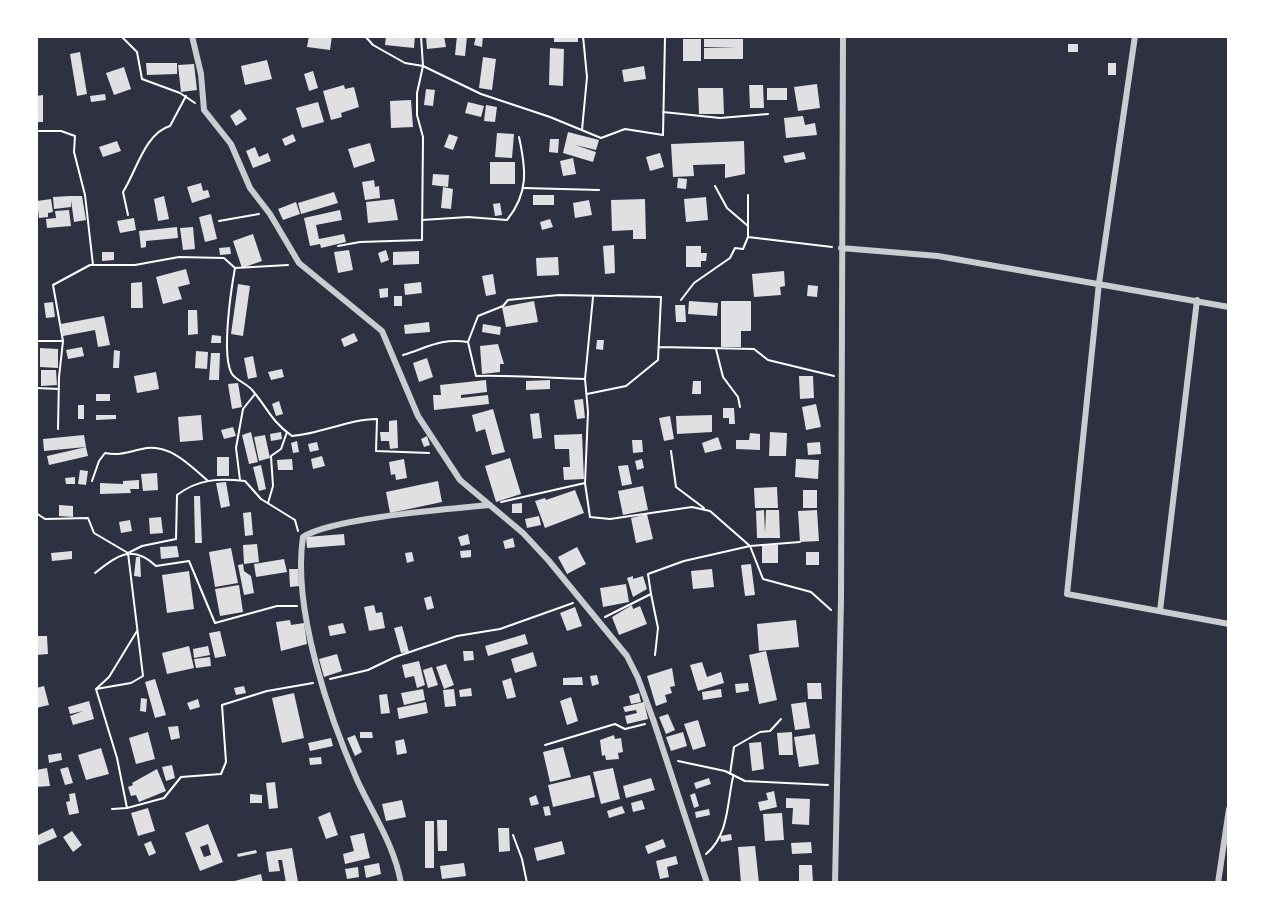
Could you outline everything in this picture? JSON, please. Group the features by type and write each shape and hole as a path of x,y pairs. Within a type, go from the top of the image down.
{"street":[{"path":"192,36 201,74 204,110 231,144 250,188 270,214 299,262 382,331 395,357 418,416 460,480 523,533 627,656 654,722 707,883"},
{"path":"835,883 840,619 843,36"},
{"path":"1135,36 1099,283 1067,594 1229,624"},
{"path":"841,248 938,256 1229,307"},
{"path":"1160,611 1197,300"},
{"path":"401,883 392,850 348,758 322,681 306,606 303,537 312,531 425,512 490,505"},
{"path":"1218,883 1229,809"}],"path":[{"path":"121,36 137,52 142,80 186,96 204,110"},
{"path":"365,36 373,45 405,63 423,66 481,94 601,138 626,129 663,135 665,36"},
{"path":"339,246 360,242 422,240 423,137 417,115 417,93 423,66 421,36"},
{"path":"582,130 587,76 583,36"},
{"path":"128,215 123,192 148,146 161,129 170,126 186,96"},
{"path":"663,112 720,118 768,114"},
{"path":"36,131 62,131 75,136 75,162 85,195 93,265"},
{"path":"422,220 468,217 507,220 515,210 526,176 519,137"},
{"path":"715,186 727,208 748,226"},
{"path":"524,188 599,190"},
{"path":"681,300 694,283 730,258 735,248 742,249 748,237 748,195"},
{"path":"219,220 250,214 270,214"},
{"path":"748,237 841,248"},
{"path":"58,429 63,342 53,285 93,265 135,265 179,257 224,258 235,268 299,262"},
{"path":"235,268 227,325 229,366 232,375 255,394 271,418 286,432 292,436 305,435 362,419 377,418 376,451 409,450 441,454"},
{"path":"585,379 527,377 515,374 476,376 468,342 478,316 503,306 508,300 559,295 661,297 658,360 626,386 587,394"},
{"path":"593,297 585,379 587,394 585,483 590,517 610,519 692,507 706,510"},
{"path":"36,341 63,342"},
{"path":"395,357 437,341 468,342"},
{"path":"659,346 754,350 768,360 841,378"},
{"path":"716,349 723,376 738,397 740,406"},
{"path":"36,388 59,389"},
{"path":"240,480 236,448 243,409 255,394"},
{"path":"268,503 273,486 272,456 280,450 286,432"},
{"path":"92,481 99,461 105,453 120,456 156,447 165,449 185,461 208,480"},
{"path":"670,451 676,487 750,546 763,579 810,592 840,619"},
{"path":"95,573 142,546 176,539 177,495 190,485 216,478 245,481 261,499 295,520 302,545"},
{"path":"490,505 585,483"},
{"path":"36,513 45,519 88,518 94,533 128,553 143,555 156,566 189,561 215,623 277,606 306,606"},
{"path":"655,655 658,628 648,574 684,561 750,546 800,542"},
{"path":"96,689 131,683 143,676 128,553"},
{"path":"597,621 651,594"},
{"path":"112,809 127,808 164,798 181,777 221,774 226,762 222,705 267,691 368,670 395,657 457,636 500,629 581,599"},
{"path":"96,689 108,677 137,630"},
{"path":"96,689 117,758 127,808"},
{"path":"700,860 713,848 726,825 734,747 760,732 770,731 781,719"},
{"path":"545,745 615,724 625,729 654,722"},
{"path":"666,758 732,775 745,781 837,786"},
{"path":"513,835 522,859 527,883"}],"building":[{"path":"309,36 332,36 330,50 307,47"},
{"path":"386,36 415,36 414,48 385,45"},
{"path":"426,36 444,36 446,47 427,49"},
{"path":"457,36 467,37 465,56 455,55"},
{"path":"476,36 483,36 482,47 474,45"},
{"path":"554,36 578,36 578,42 554,42"},
{"path":"683,39 701,39 701,61 683,61"},
{"path":"704,39 743,39 743,59 704,59 704,48 737,47 704,47"},
{"path":"1068,44 1078,44 1078,52 1068,52"},
{"path":"550,48 564,49 563,86 549,85"},
{"path":"80,52 87,94 77,96 70,54"},
{"path":"483,57 496,59 492,90 479,88"},
{"path":"267,60 272,79 245,85 241,66"},
{"path":"146,63 177,63 177,74 147,75"},
{"path":"1108,63 1116,63 1116,75 1108,75"},
{"path":"194,64 197,90 181,92 178,65"},
{"path":"644,66 646,79 624,82 622,70"},
{"path":"124,67 131,89 114,95 106,73"},
{"path":"313,71 318,88 309,91 304,74"},
{"path":"817,84 820,108 798,111 794,87"},
{"path":"344,85 345,89 354,87 359,107 341,113 342,117 331,120 323,91"},
{"path":"749,85 763,85 764,108 750,108"},
{"path":"698,88 723,88 724,114 699,114"},
{"path":"767,88 787,88 787,100 767,100"},
{"path":"426,89 435,90 433,106 424,105"},
{"path":"105,94 106,100 91,102 90,96"},
{"path":"43,95 43,122 36,122 36,96"},
{"path":"411,100 413,127 391,128 390,101"},
{"path":"318,102 324,122 302,128 296,108"},
{"path":"468,102 484,106 481,117 465,113"},
{"path":"486,105 497,107 495,122 484,121"},
{"path":"240,109 247,119 236,126 230,116"},
{"path":"803,116 805,125 815,123 817,135 786,138 784,118"},
{"path":"568,132 599,140 596,150 575,145 596,152 593,162 563,153"},
{"path":"497,133 514,134 512,158 495,157"},
{"path":"293,134 296,141 285,146 282,139"},
{"path":"449,134 458,137 453,150 444,147"},
{"path":"550,139 559,139 558,153 549,152"},
{"path":"117,141 121,151 103,157 99,147"},
{"path":"744,141 745,174 725,178 725,164 693,165 694,176 673,177 671,144"},
{"path":"370,143 375,161 354,168 348,149"},
{"path":"255,147 259,157 268,153 271,161 253,168 246,151"},
{"path":"804,152 806,159 785,163 783,156"},
{"path":"660,153 664,167 650,171 646,157"},
{"path":"573,158 576,174 563,176 560,161"},
{"path":"490,162 515,162 515,184 490,184"},
{"path":"433,174 449,175 448,187 432,185"},
{"path":"678,178 687,179 686,189 677,188"},
{"path":"374,180 375,187 379,186 380,198 365,200 362,182"},
{"path":"201,183 203,191 208,190 210,197 192,203 187,187"},
{"path":"443,187 453,189 451,209 441,208"},
{"path":"334,192 338,203 301,214 298,203"},
{"path":"533,195 554,195 554,205 533,205"},
{"path":"82,196 86,220 74,222 71,200 71,207 54,209 53,197"},
{"path":"164,196 169,219 158,221 154,199"},
{"path":"706,197 708,220 686,222 684,199"},
{"path":"51,199 53,212 48,213 48,217 39,218 37,201"},
{"path":"394,199 398,220 368,223 366,202"},
{"path":"645,199 646,239 633,239 633,230 612,231 611,200"},
{"path":"589,200 592,215 575,218 573,203"},
{"path":"296,202 300,214 283,220 278,209"},
{"path":"500,203 502,215 495,216 493,204"},
{"path":"69,210 71,226 47,228 46,219 56,218 55,211"},
{"path":"340,210 342,220 316,225 319,239 344,234 346,242 321,248 320,244 310,246 304,218"},
{"path":"211,214 217,239 205,242 199,217"},
{"path":"134,218 136,230 120,233 117,221"},
{"path":"550,219 553,227 542,230 540,222"},
{"path":"177,227 178,238 146,241 146,247 141,248 139,231"},
{"path":"193,227 195,249 183,250 180,228"},
{"path":"253,234 262,261 242,268 233,241"},
{"path":"614,245 615,273 605,274 603,246"},
{"path":"686,246 701,246 701,253 707,253 706,261 701,261 701,267 686,267"},
{"path":"230,247 231,254 220,255 219,248"},
{"path":"349,250 353,270 338,273 334,252"},
{"path":"386,250 389,260 381,263 378,253"},
{"path":"419,251 419,264 393,265 393,252"},
{"path":"102,252 114,252 114,260 102,261"},
{"path":"558,257 559,275 537,276 536,258"},
{"path":"186,269 190,284 178,287 182,299 163,304 156,277"},
{"path":"784,271 785,286 780,287 781,295 754,297 752,274"},
{"path":"493,274 496,294 486,296 482,276"},
{"path":"142,282 143,308 131,308 131,283"},
{"path":"421,282 422,293 405,295 404,284"},
{"path":"238,284 250,286 243,336 231,334"},
{"path":"808,285 818,286 817,297 807,296"},
{"path":"388,288 388,297 380,298 379,289"},
{"path":"394,296 402,296 402,306 394,306"},
{"path":"534,301 538,322 506,327 502,307"},
{"path":"689,301 718,303 717,316 688,314"},
{"path":"721,301 751,301 751,331 741,331 741,347 721,347"},
{"path":"53,302 55,317 46,318 44,303"},
{"path":"675,305 685,305 686,322 676,322"},
{"path":"188,310 197,310 198,334 188,335"},
{"path":"104,316 110,345 98,347 95,330 63,336 61,324"},
{"path":"429,322 430,332 405,334 404,325"},
{"path":"483,324 501,327 500,335 482,332"},
{"path":"354,333 358,341 344,347 341,339"},
{"path":"212,335 221,336 221,343 211,343"},
{"path":"597,340 604,340 603,350 596,349"},
{"path":"498,344 504,364 500,364 500,372 482,374 480,346"},
{"path":"82,347 84,356 68,359 66,350"},
{"path":"40,348 58,349 58,368 40,367"},
{"path":"114,350 120,351 119,368 113,368"},
{"path":"196,351 208,352 207,369 195,368"},
{"path":"211,353 220,353 219,380 209,380"},
{"path":"253,356 257,377 248,379 244,358"},
{"path":"427,358 433,377 419,382 413,363"},
{"path":"282,369 284,377 271,380 268,372"},
{"path":"41,370 56,370 57,385 41,386"},
{"path":"156,372 159,389 137,393 134,376"},
{"path":"799,376 813,376 814,398 800,399"},
{"path":"486,380 487,392 461,395 461,398 488,395 489,404 434,410 433,395 441,395 440,385"},
{"path":"550,380 550,389 526,390 526,381"},
{"path":"693,381 701,381 701,394 692,394"},
{"path":"238,383 242,407 232,409 228,384"},
{"path":"96,394 110,394 110,401 96,401"},
{"path":"583,399 585,418 577,419 574,400"},
{"path":"279,401 283,414 276,416 272,404"},
{"path":"816,404 821,427 806,430 802,407"},
{"path":"78,405 84,405 84,419 78,419"},
{"path":"723,408 734,408 735,424 729,424 729,418 723,418"},
{"path":"493,409 505,452 492,455 485,429 476,432 472,415"},
{"path":"539,413 542,438 533,439 530,414"},
{"path":"96,415 116,415 116,419 96,420"},
{"path":"201,415 203,440 180,442 178,417"},
{"path":"712,415 712,432 677,434 676,416"},
{"path":"670,416 674,439 664,441 659,418"},
{"path":"397,420 398,448 390,449 389,441 381,441 380,432 389,432 389,421"},
{"path":"233,427 236,436 224,439 221,430"},
{"path":"251,432 258,462 249,464 242,435"},
{"path":"281,432 282,439 271,441 270,434"},
{"path":"770,432 787,433 786,456 769,456"},
{"path":"750,433 760,434 760,450 736,449 736,440 749,440"},
{"path":"582,434 584,479 564,480 563,467 570,467 569,449 555,449 554,435"},
{"path":"84,435 86,447 44,451 43,439"},
{"path":"265,435 270,458 259,461 254,437"},
{"path":"427,436 430,445 424,447 421,439"},
{"path":"718,437 722,449 705,453 702,443"},
{"path":"632,440 642,440 643,452 633,453"},
{"path":"297,441 299,452 293,453 291,443"},
{"path":"317,442 319,450 310,452 308,444"},
{"path":"820,442 821,454 808,455 807,443"},
{"path":"86,447 88,456 49,465 47,456"},
{"path":"322,456 325,466 313,469 311,459"},
{"path":"217,457 229,457 229,476 217,476"},
{"path":"510,458 521,494 496,502 485,466"},
{"path":"292,459 293,470 278,470 277,460"},
{"path":"404,459 407,478 396,480 395,474 391,475 389,462"},
{"path":"642,459 644,468 637,470 635,461"},
{"path":"796,459 819,460 818,479 795,477"},
{"path":"261,465 266,489 259,491 253,467"},
{"path":"628,465 632,484 622,486 618,466"},
{"path":"80,470 88,471 86,485 78,484"},
{"path":"157,473 158,490 143,491 141,474"},
{"path":"75,477 75,484 66,484 65,478"},
{"path":"139,480 139,489 130,489 131,493 100,494 100,483 123,484 123,481"},
{"path":"438,481 442,502 390,513 386,492"},
{"path":"226,482 230,506 221,508 216,483"},
{"path":"643,486 648,510 623,515 618,491"},
{"path":"777,487 778,508 755,508 754,488"},
{"path":"575,490 584,513 545,528 535,501 545,498 546,500"},
{"path":"803,490 817,490 817,508 803,508"},
{"path":"194,496 200,496 202,543 195,543"},
{"path":"522,503 522,513 512,513 512,504"},
{"path":"59,505 73,506 73,517 59,516"},
{"path":"764,510 765,533 766,510 779,510 780,538 757,538 756,511"},
{"path":"817,510 819,541 800,542 798,511"},
{"path":"251,512 253,535 245,536 243,513"},
{"path":"647,514 653,539 636,543 631,518"},
{"path":"539,516 541,525 527,528 525,519"},
{"path":"161,517 163,533 150,534 149,518"},
{"path":"130,520 132,531 121,533 119,522"},
{"path":"344,534 345,545 307,548 306,537"},
{"path":"468,534 470,544 461,546 458,537"},
{"path":"513,538 515,547 505,549 503,541"},
{"path":"257,544 259,562 244,564 243,545"},
{"path":"762,545 778,545 778,563 762,563"},
{"path":"177,546 179,557 161,559 160,547"},
{"path":"577,547 586,564 567,574 558,557"},
{"path":"231,548 238,583 215,587 209,552"},
{"path":"471,550 471,557 461,558 460,551"},
{"path":"72,551 72,559 52,561 51,553"},
{"path":"412,552 414,561 407,563 405,553"},
{"path":"806,552 819,552 819,565 806,565"},
{"path":"136,557 140,557 141,577 134,576"},
{"path":"284,559 287,572 256,577 254,564"},
{"path":"243,564 244,571 251,576 254,593 244,595 238,565"},
{"path":"751,564 755,595 745,596 741,565"},
{"path":"289,569 298,569 299,586 290,587"},
{"path":"712,569 714,587 693,589 691,571"},
{"path":"189,571 194,609 167,613 162,575"},
{"path":"633,576 633,579 643,576 647,589 633,597 627,578"},
{"path":"626,584 629,602 603,607 600,588"},
{"path":"239,585 243,612 220,616 215,589"},
{"path":"431,596 434,608 427,610 424,598"},
{"path":"374,605 376,613 382,612 385,628 369,631 364,607"},
{"path":"632,605 633,609 640,606 647,624 619,635 612,617"},
{"path":"575,607 582,626 567,631 560,613"},
{"path":"290,620 291,625 304,623 307,644 281,651 276,622"},
{"path":"796,620 799,647 759,651 757,624"},
{"path":"343,623 346,633 330,636 328,626"},
{"path":"402,626 409,652 401,653 394,628"},
{"path":"220,631 226,656 215,658 209,633"},
{"path":"525,634 528,644 488,656 485,646"},
{"path":"36,636 47,636 48,654 36,655"},
{"path":"189,646 194,668 167,674 162,653"},
{"path":"208,646 210,655 194,658 193,649"},
{"path":"463,651 473,651 474,660 464,661"},
{"path":"766,651 777,700 759,704 749,655"},
{"path":"533,652 537,666 515,673 511,659"},
{"path":"337,654 342,671 324,677 319,659"},
{"path":"210,657 211,666 196,668 194,659"},
{"path":"419,661 425,685 417,688 414,676 405,678 402,665"},
{"path":"702,662 707,677 721,672 724,683 698,691 690,665"},
{"path":"446,664 454,685 444,689 436,667"},
{"path":"432,667 438,685 428,688 423,670"},
{"path":"672,668 675,686 670,687 672,693 665,695 667,702 656,706 647,676"},
{"path":"597,675 599,684 592,686 590,676"},
{"path":"582,677 583,685 563,685 563,678"},
{"path":"511,678 516,697 507,699 502,681"},
{"path":"155,679 166,715 155,718 145,682"},
{"path":"748,683 749,691 736,693 735,684"},
{"path":"807,683 821,683 822,699 808,699"},
{"path":"44,686 49,705 36,708 36,688"},
{"path":"244,686 246,693 236,695 234,688"},
{"path":"471,688 472,696 460,697 459,690"},
{"path":"423,689 425,700 404,705 401,693"},
{"path":"454,689 456,706 445,707 443,690"},
{"path":"721,689 722,697 703,700 702,692"},
{"path":"294,693 304,738 282,743 272,698"},
{"path":"639,693 641,702 631,704 629,696"},
{"path":"387,694 390,713 381,714 379,695"},
{"path":"571,697 578,721 567,725 560,701"},
{"path":"141,698 147,699 146,712 140,711"},
{"path":"198,699 200,707 190,710 187,703"},
{"path":"89,701 94,719 73,725 70,716 83,711 70,714 68,707"},
{"path":"426,702 428,713 399,719 397,708"},
{"path":"644,702 648,719 627,724 625,716 637,713 636,710 625,712 623,707"},
{"path":"806,702 810,728 795,730 791,704"},
{"path":"668,714 675,730 666,734 659,717"},
{"path":"698,720 706,746 693,750 684,724"},
{"path":"178,726 180,738 171,740 168,727"},
{"path":"148,732 155,759 136,764 129,738"},
{"path":"360,732 372,732 373,738 360,738"},
{"path":"683,732 687,746 671,751 666,737"},
{"path":"792,732 793,755 779,755 777,733"},
{"path":"815,734 819,764 799,767 794,737"},
{"path":"355,735 362,752 355,756 347,738"},
{"path":"614,735 615,739 621,738 623,752 618,753 619,759 606,760 605,755 602,756 600,740"},
{"path":"331,738 333,746 310,751 308,743"},
{"path":"404,739 407,753 397,755 395,741"},
{"path":"761,742 764,769 752,771 749,743"},
{"path":"563,747 571,777 550,782 543,752"},
{"path":"101,748 109,774 86,780 78,755"},
{"path":"61,753 62,760 49,763 48,755"},
{"path":"321,757 322,764 310,765 309,758"},
{"path":"172,765 175,778 166,781 162,767"},
{"path":"68,767 73,783 65,785 60,769"},
{"path":"47,768 50,786 36,787 36,770"},
{"path":"613,768 620,799 601,804 593,772"},
{"path":"157,769 166,791 139,802 136,795 131,796 128,787"},
{"path":"590,775 595,797 553,807 548,785"},
{"path":"651,778 655,790 626,798 623,786"},
{"path":"709,778 711,784 696,789 694,783"},
{"path":"275,782 278,808 269,809 266,783"},
{"path":"774,791 777,807 760,811 758,802 768,800 766,793"},
{"path":"75,793 79,813 69,815 66,802 70,801 69,794"},
{"path":"695,793 699,806 694,808 690,795"},
{"path":"250,794 262,795 262,803 250,803"},
{"path":"536,795 539,804 531,806 529,798"},
{"path":"786,798 810,799 809,825 792,824 793,808 786,808"},
{"path":"402,800 406,817 386,821 382,804"},
{"path":"642,800 645,809 633,812 631,803"},
{"path":"549,806 551,815 545,816 543,807"},
{"path":"622,806 625,813 609,818 607,811"},
{"path":"148,808 155,831 138,836 131,813"},
{"path":"709,809 710,815 696,818 695,812"},
{"path":"330,812 338,835 326,839 318,817"},
{"path":"782,813 784,840 765,841 763,814"},
{"path":"437,820 447,820 447,851 438,851"},
{"path":"425,821 434,821 434,868 425,868"},
{"path":"208,824 223,862 200,871 185,833","holes":["208,844 211,855 204,857 200,847"]},
{"path":"53,828 57,837 37,846 36,836"},
{"path":"498,828 509,828 510,851 499,852"},
{"path":"72,831 82,845 73,852 63,837"},
{"path":"364,833 370,858 345,864 343,854 354,851 350,836"},
{"path":"731,834 732,840 721,842 720,836"},
{"path":"663,839 666,847 648,854 645,846"},
{"path":"151,841 156,853 149,856 144,844"},
{"path":"562,841 565,854 537,861 534,848"},
{"path":"811,842 812,853 792,854 791,843"},
{"path":"755,846 759,883 741,883 738,847"},
{"path":"292,848 298,882 286,883 282,860 278,860 280,871 269,872 266,852"},
{"path":"256,850 257,853 238,857 237,854"},
{"path":"676,856 678,864 667,867 669,877 660,879 656,861"},
{"path":"379,863 381,874 366,878 364,866"},
{"path":"464,863 466,876 442,879 440,866"},
{"path":"799,865 812,865 813,883 799,883"},
{"path":"358,867 359,877 347,879 345,869"},
{"path":"261,874 263,883 231,883 231,882"}]}
